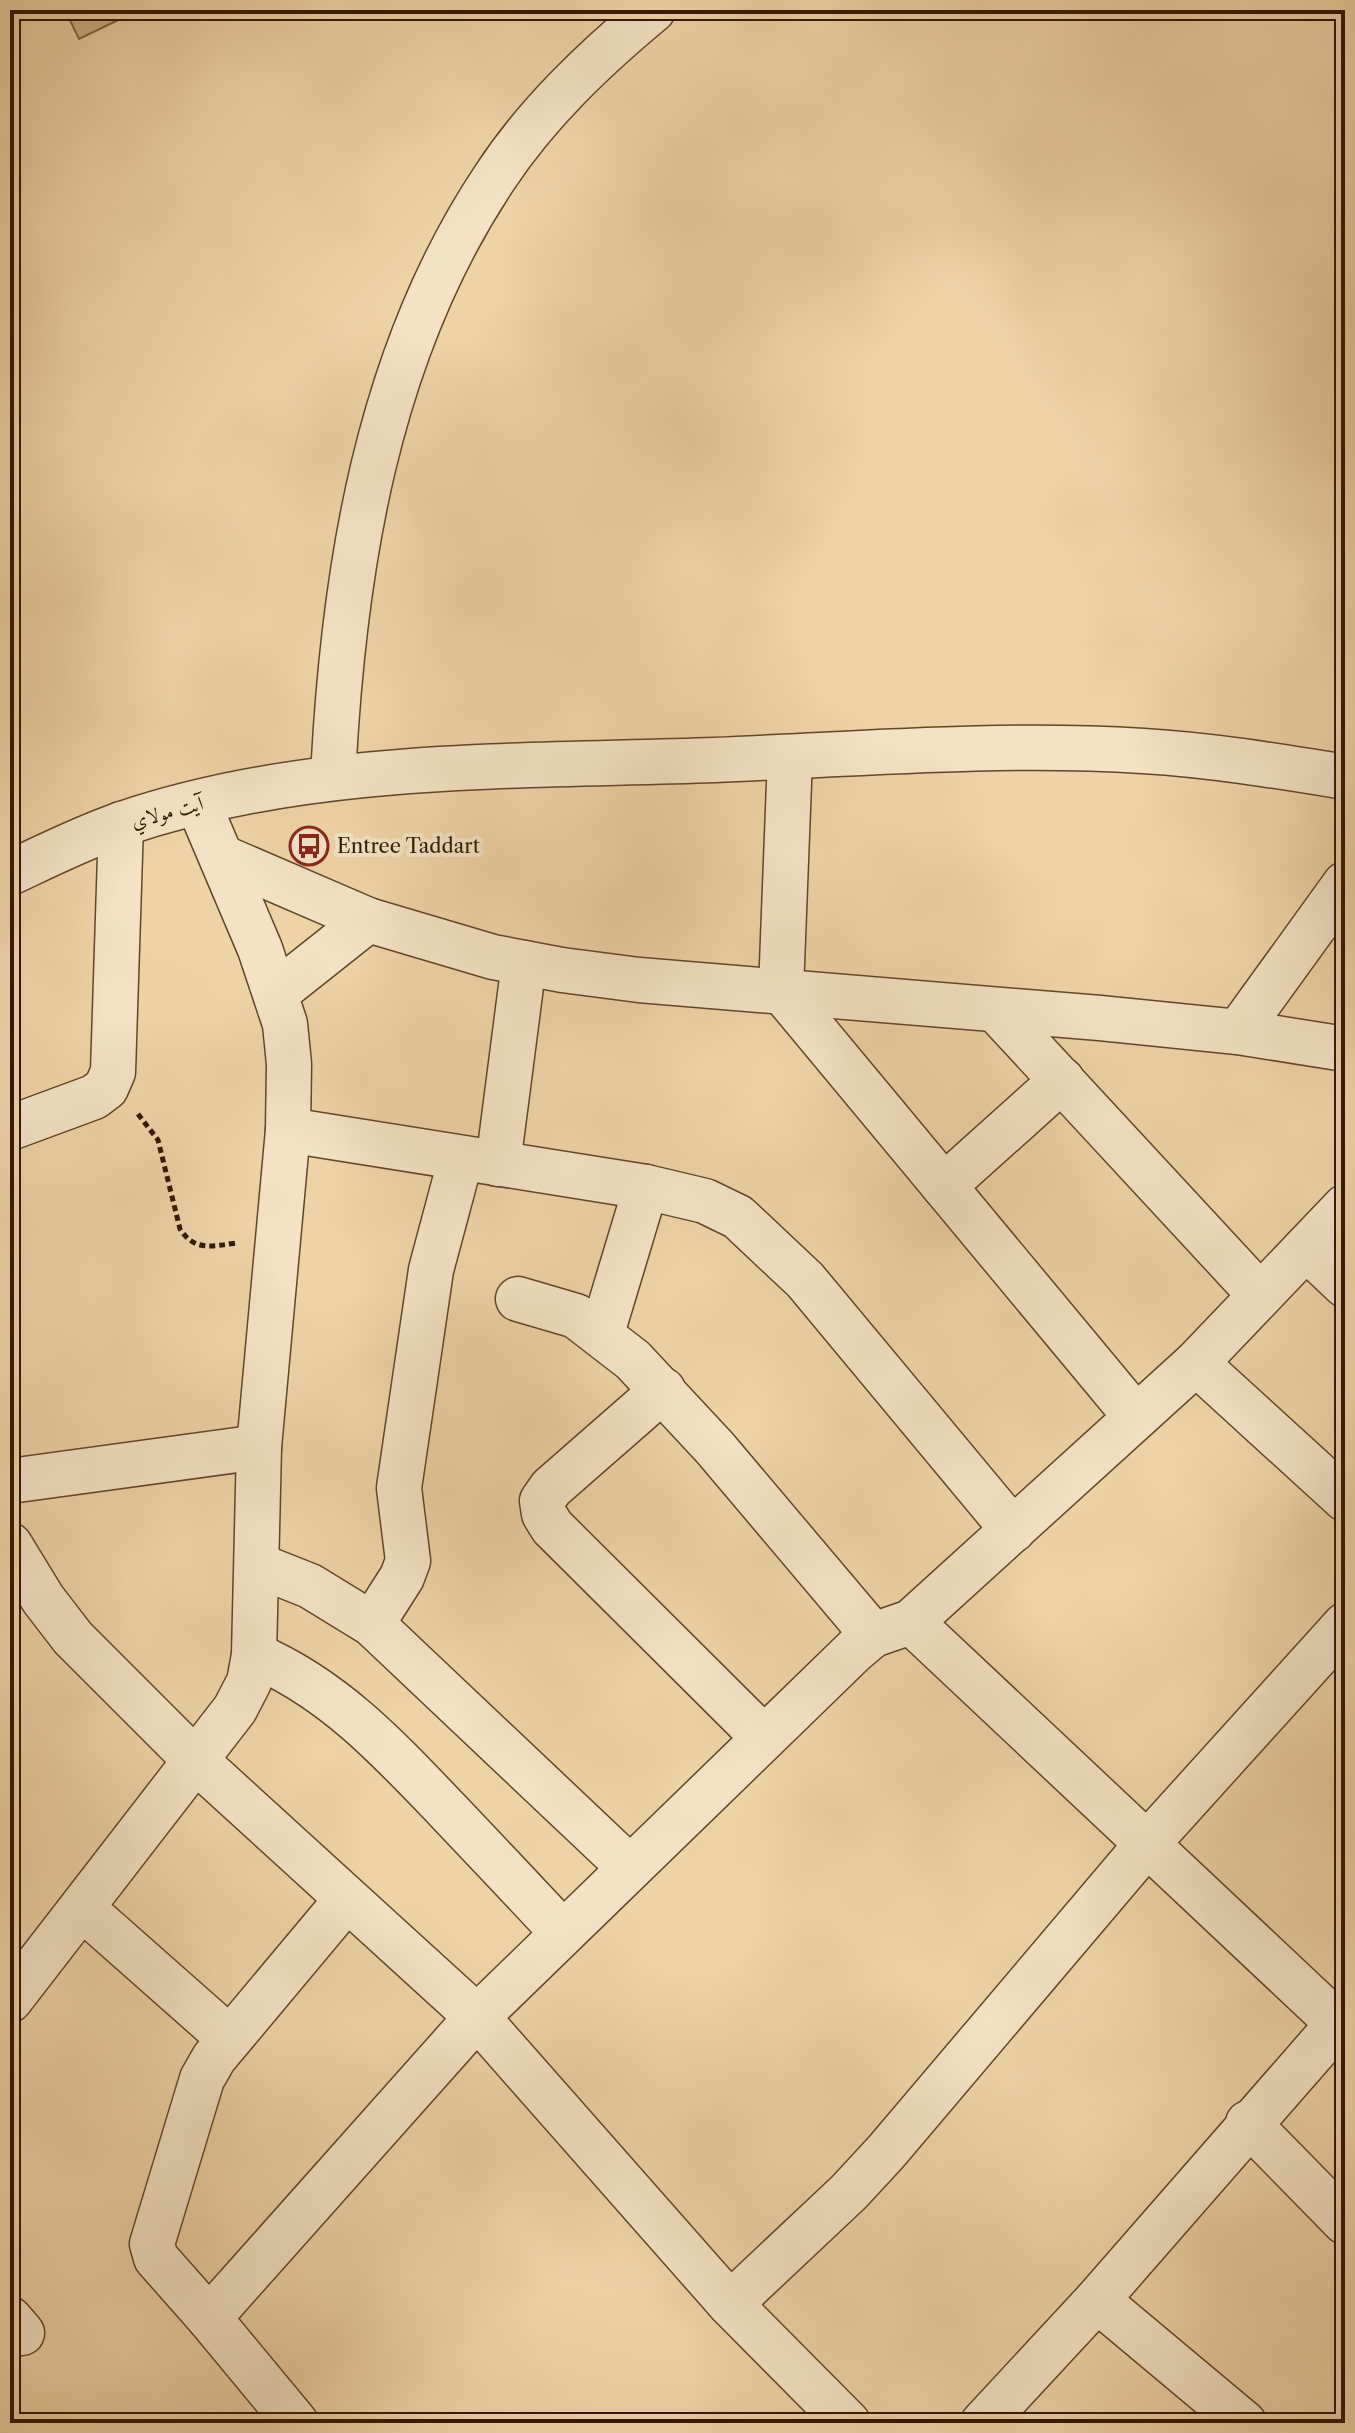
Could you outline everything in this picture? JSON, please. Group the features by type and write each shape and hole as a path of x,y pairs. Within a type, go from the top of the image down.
{"street":[{"path":"333,778 337,709 358,531 377,452 409,347 446,262 495,177 553,102 653,10"},
{"name":"آيت مولاي","path":"10,873 121,824 198,803 333,778 1027,748 1142,751 1242,760 1345,777"},
{"path":"790,757 781,990 1136,1417"},
{"path":"10,2000 235,1709 249,1682 254,1655 259,1447 288,1130 289,1064 285,1024 276,993 224,858 198,803"},
{"path":"10,1128 94,1097 106,1088 113,1072 121,824"},
{"path":"224,858 368,920 524,963 639,980 1238,1032 1345,1049"},
{"path":"1238,1032 1345,884"},
{"path":"276,993 368,920"},
{"path":"372,1624 402,1577 408,1561 399,1488 431,1270 480,1161 524,963"},
{"path":"997,1011 1260,1295"},
{"path":"944,1186 1062,1080"},
{"path":"288,1130 646,1187 705,1201 738,1217 805,1280 1013,1530"},
{"path":"602,1333 646,1187"},
{"path":"209,2318 477,2017 764,1738 1013,1530 1196,1363 1345,1207"},
{"path":"1306,1248 1345,1285"},
{"path":"518,1299 576,1316 602,1333 663,1390 892,1629 1147,1844 1343,2023 1248,2123 1097,2300 983,2423"},
{"path":"1196,1363 1345,1499"},
{"path":"663,1390 551,1488 542,1501 544,1514 552,1527 764,1738"},
{"path":"10,1481 259,1447"},
{"path":"10,1545 43,1599 73,1638 194,1759 477,2017 730,2304 848,2423"},
{"path":"257,1565 310,1586 372,1624 630,1868"},
{"path":"730,2304 877,2162 1147,1844 1345,1625"},
{"path":"254,1655 292,1671 323,1692 388,1747 563,1933"},
{"path":"296,2423 156,2258 152,2244 202,2079 229,2038 347,1899"},
{"path":"82,1908 229,2038"},
{"path":"1248,2123 1345,2222"},
{"path":"1097,2300 1244,2423"}],"path":[{"path":"106,1088 137,1113 158,1140 180,1229 187,1240 202,1247 278,1238"}],"shaded area":[{"path":"65,10 139,10 79,39"}],"place":[{"name":"Entree Taddart","path":"309,846"}]}
